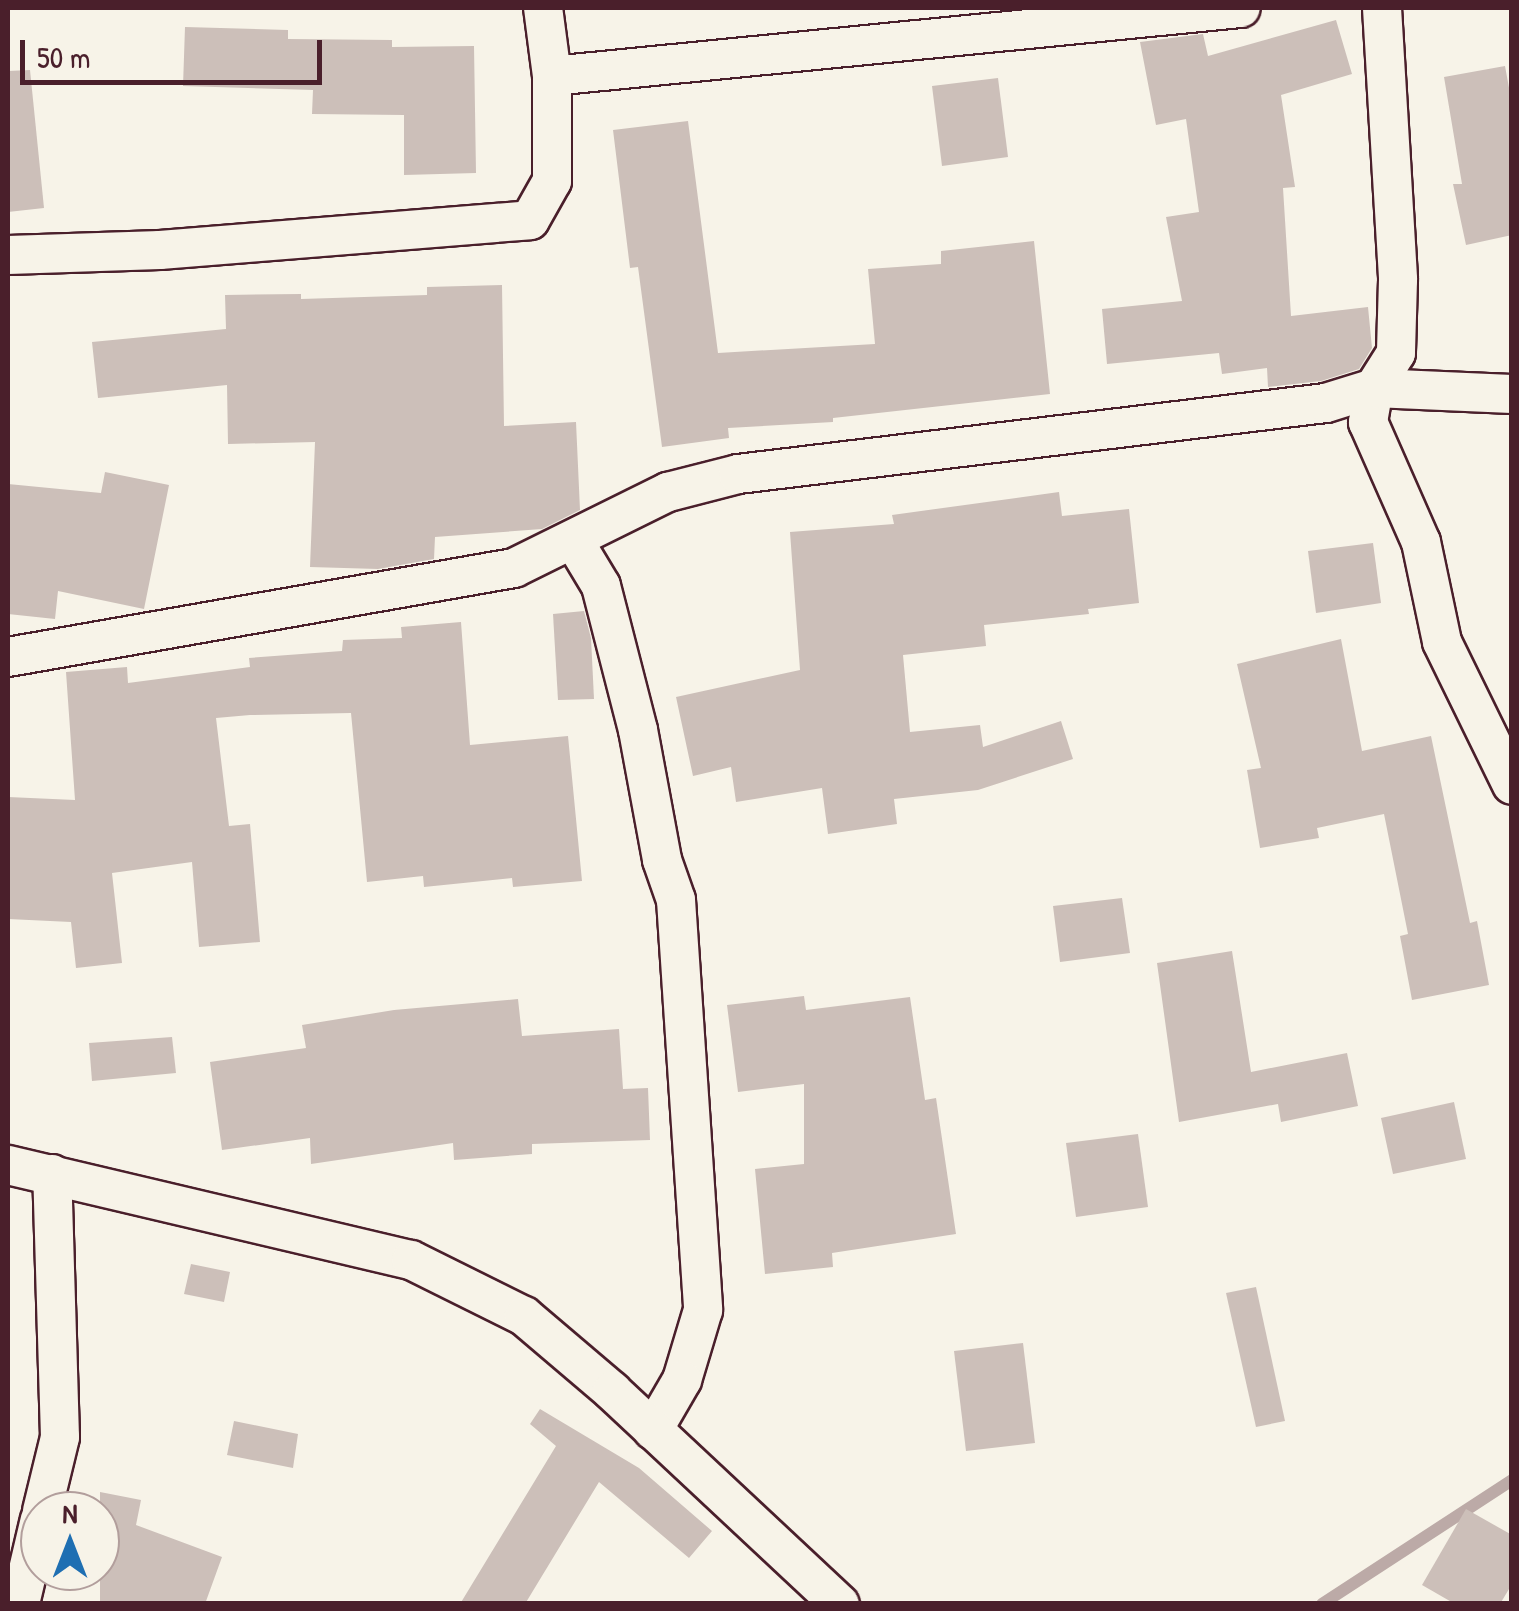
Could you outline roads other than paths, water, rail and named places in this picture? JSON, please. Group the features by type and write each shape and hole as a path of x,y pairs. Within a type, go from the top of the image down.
{"street":[{"path":"8,255 160,250 530,220 552,181 552,76 543,8"},
{"path":"552,76 1242,8"},
{"path":"1382,8 1397,335 1396,353 1374,388 1368,422 1421,542 1442,642 1512,785"},
{"path":"8,656 514,568 668,492 738,474 1326,403 1374,388 1512,394"},
{"path":"574,541 601,586 638,730 662,860 676,900 703,1310 682,1380 653,1430"},
{"path":"8,1164 411,1260 524,1316 840,1604"},
{"path":"47,1491 60,1437 52,1174"}],"waterway":[{"path":"1322,1604 1512,1480"}]}
